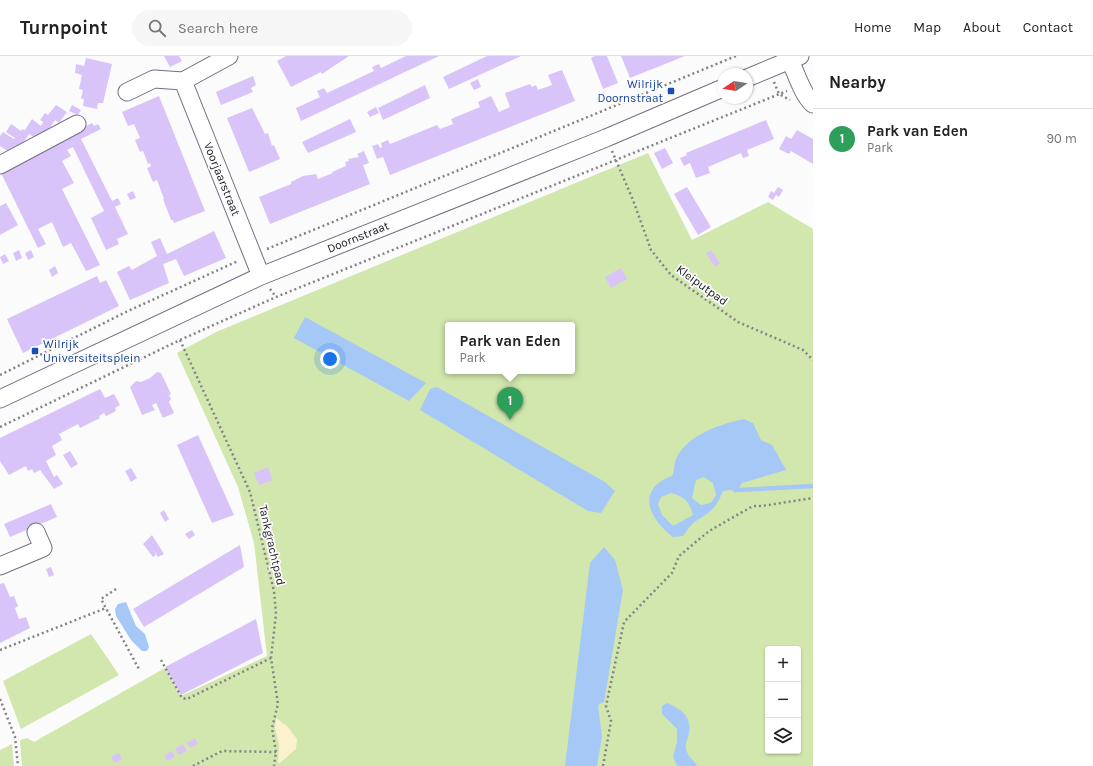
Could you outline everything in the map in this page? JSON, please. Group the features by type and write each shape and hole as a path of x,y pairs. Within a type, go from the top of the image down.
{"street":[{"path":"127,92 154,79 183,81 229,56"},
{"path":"811,56 813,60"},
{"path":"753,75 795,58 801,86 809,101 813,104"},
{"name":"Voorjaarstraat","path":"183,81 261,276"},
{"name":"Doornstraat","path":"0,399 261,276 606,138 717,91"},
{"path":"0,165 77,124"},
{"path":"0,566 43,548 36,532"}],"path":[{"path":"0,375 128,311 253,255 736,56"},
{"path":"768,69 779,94 794,102"},
{"path":"0,427 180,340 283,294 615,159 801,86"},
{"name":"Kleiputpad","path":"606,138 633,200 651,250 671,275 738,322 803,350 813,360"},
{"name":"Tankgrachtpad","path":"180,340 250,492 274,591 276,614 271,658 278,704 278,713 273,721 272,728 276,752 274,766"},
{"path":"603,766 611,721 606,706 624,622 672,572 679,556 709,531 753,506 813,498"},
{"path":"116,589 101,599 140,671"},
{"path":"0,650 106,608"},
{"path":"161,660 182,698 187,699 271,658"},
{"path":"0,699 15,737 18,766"},
{"path":"193,766 222,751 276,752"}],"green space":[{"path":"648,153 692,240 768,202 813,229 813,766 22,766 20,740 27,738 34,742 165,668 181,696 267,656 254,543 238,487 177,353 216,332"},
{"path":"91,634 119,675 21,729 3,681"},
{"path":"12,744 14,766 0,766 0,750"}],"sand":[{"path":"276,718 288,727 297,739 296,749 280,763 278,763 279,745 275,728"}],"water":[{"path":"305,317 426,383 409,401 294,338"},
{"path":"437,387 605,482 615,491 601,513 588,511 420,410 430,389"},
{"path":"744,419 753,423 761,440 772,445 786,470 742,483 736,493 731,490 723,491 715,506 694,522 683,536 673,537 658,522 652,513 650,496 653,488 660,482 672,476 676,459 688,443 705,432 725,424","holes":["704,477 713,483 716,495 711,503 701,505 692,498 696,480","671,493 686,500 693,515 673,526 662,515 658,504 661,497"]},
{"path":"604,547 615,560 623,590 604,702 598,705 602,737 597,766 565,766 590,563"},
{"path":"126,602 136,626 145,634 149,647 147,651 142,651 131,640 116,616 115,609 118,604"},
{"path":"667,703 681,711 689,722 689,733 686,748 688,754 697,766 677,766 673,756 677,742 677,729 662,714 662,706"}],"building":[{"path":"164,56 179,56 182,61 170,67"},
{"path":"286,56 349,56 322,74 321,72 291,87 277,61"},
{"path":"406,56 439,56 301,121 296,108 320,97 317,91 324,88 327,93 374,71 372,67 379,64 381,68"},
{"path":"487,56 521,56 449,89 443,77"},
{"path":"595,56 607,56 618,83 603,89 591,58"},
{"path":"621,56 685,56 630,78"},
{"path":"86,58 112,64 103,103 98,103 97,109 83,106 84,99 81,99 83,90 79,89 82,75 75,73 76,64 84,66"},
{"path":"562,70 575,101 390,175 383,157 377,159 372,146 378,144 380,148 382,147 381,143 388,140 390,144 437,125 440,129 453,124 451,119 480,107 478,102 491,96 499,112 510,107 505,93 530,84 532,87 536,85 538,90 552,85 548,75"},
{"path":"253,76 256,85 251,88 253,92 221,105 216,92"},
{"path":"478,79 481,87 474,90 470,83"},
{"path":"425,85 430,98 383,120 378,108"},
{"path":"159,96 205,211 174,223 173,220 171,220 157,180 153,182 147,168 151,166 150,163 148,164 143,151 140,152 135,140 140,138 134,124 128,126 122,112"},
{"path":"56,105 67,112 59,123 55,120 48,131 35,138 29,134 22,145 9,152 0,146 0,136 3,132 14,139 15,138 6,132 11,124 21,131 22,129 25,130 32,119 41,126 43,122 40,120 45,113 48,115"},
{"path":"72,105 81,110 78,115 69,111"},
{"path":"376,107 379,113 370,117 367,112"},
{"path":"252,108 265,134 268,133 272,146 274,145 280,159 249,172 227,118"},
{"path":"350,119 356,132 308,153 302,142"},
{"path":"766,120 774,139 747,150 749,156 743,158 741,153 708,167 710,173 696,178 690,163 684,166 680,158 687,155 686,153"},
{"path":"92,123 94,126 98,124 101,129 81,139 112,201 118,198 121,204 115,207 128,234 117,239 119,244 106,250 91,218 104,211 73,147 67,150 71,156 62,161 74,183 62,189 100,265 86,271 71,243 63,247 52,222 38,229 46,244 38,248 1,173 41,149"},
{"path":"797,130 813,139 813,164 791,151 789,154 779,149 786,136 791,139"},
{"path":"665,148 673,163 662,169 654,153"},
{"path":"364,151 369,163 363,165 370,184 270,224 259,197 291,184 291,182 303,176 316,174 318,179 333,173 332,172 346,166 345,162 349,161 348,159 359,157 357,154"},
{"path":"687,187 711,227 698,235 674,194"},
{"path":"778,187 783,190 779,197 776,195 773,200 768,197 771,191 774,193"},
{"path":"133,191 136,198 130,200 127,194"},
{"path":"6,203 18,225 0,235 0,206"},
{"path":"214,231 226,258 184,276 176,259 163,264 169,283 130,300 117,272 129,266 132,270 157,256 151,242 160,238 167,254"},
{"path":"19,250 22,258 16,261 13,253"},
{"path":"31,250 34,257 28,260 25,253"},
{"path":"711,250 720,263 715,267 706,253"},
{"path":"5,254 9,261 3,264 0,257"},
{"path":"55,266 58,273 52,277 49,270"},
{"path":"621,268 627,279 611,288 605,277"},
{"path":"97,276 100,283 106,280 119,306 23,353 7,319"},
{"path":"157,372 161,373 171,394 169,395 171,399 169,402 174,413 163,418 156,403 152,405 155,410 142,415 130,387 136,381 141,382 150,378"},
{"path":"100,389 105,398 114,394 120,405 115,408 116,411 106,416 104,413 99,416 100,418 80,428 78,424 59,434 62,440 52,446 56,455 46,461 54,477 57,475 63,484 54,489 40,470 34,473 32,469 28,471 26,466 9,475 0,461 0,438"},
{"path":"198,435 234,515 212,523 177,445"},
{"path":"70,451 78,464 71,468 63,455"},
{"path":"268,467 273,480 259,485 254,473"},
{"path":"131,468 137,478 131,482 125,471"},
{"path":"51,504 57,517 10,537 4,524"},
{"path":"164,510 169,519 165,522 160,513"},
{"path":"192,530 195,535 189,539 185,534"},
{"path":"152,535 164,554 158,557 153,549 156,555 153,557 143,544"},
{"path":"240,545 244,567 144,627 133,609"},
{"path":"51,567 54,575 49,577 46,569"},
{"path":"4,583 10,597 14,596 18,606 15,608 19,619 26,617 30,628 0,643 0,584"},
{"path":"256,619 263,653 181,695 165,667"},
{"path":"195,738 198,744 190,748 187,743"},
{"path":"183,744 187,751 179,755 175,749"},
{"path":"172,751 175,757 167,761 164,755"},
{"path":"119,753 122,759 115,763 111,757"}],"waterway":[{"path":"739,490 813,486"}],"place":[{"name":"Wilrijk Doornstraat","path":"671,91"},
{"name":"Wilrijk Universiteitsplein","path":"35,351"},
{"name":"Park van Eden","path":"510,420"}]}
